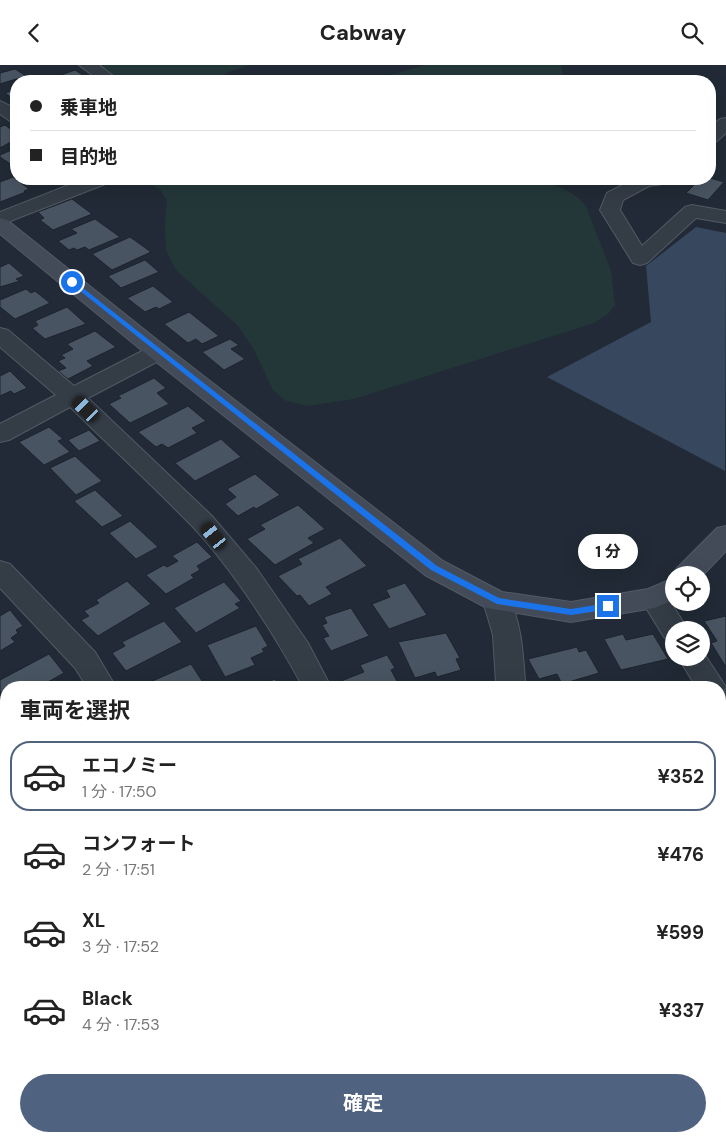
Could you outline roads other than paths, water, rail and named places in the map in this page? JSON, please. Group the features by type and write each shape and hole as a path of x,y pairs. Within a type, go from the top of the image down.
{"street":[{"path":"88,65 103,75"},
{"path":"716,132 726,123"},
{"path":"0,219 85,185"},
{"path":"636,185 614,197 610,210 640,259 692,211 726,217"},
{"path":"0,224 158,352 434,568 497,601 571,612 664,593 672,621"},
{"path":"0,335 73,397 203,522 247,576 298,651 314,681"},
{"path":"0,434 158,352"},
{"path":"696,566 726,535"},
{"path":"0,571 85,660 98,681"},
{"path":"497,601 507,635 511,681"},
{"path":"698,666 707,681"}],"water":[{"path":"696,227 726,233 725,471 547,377 651,322 646,266"}]}
